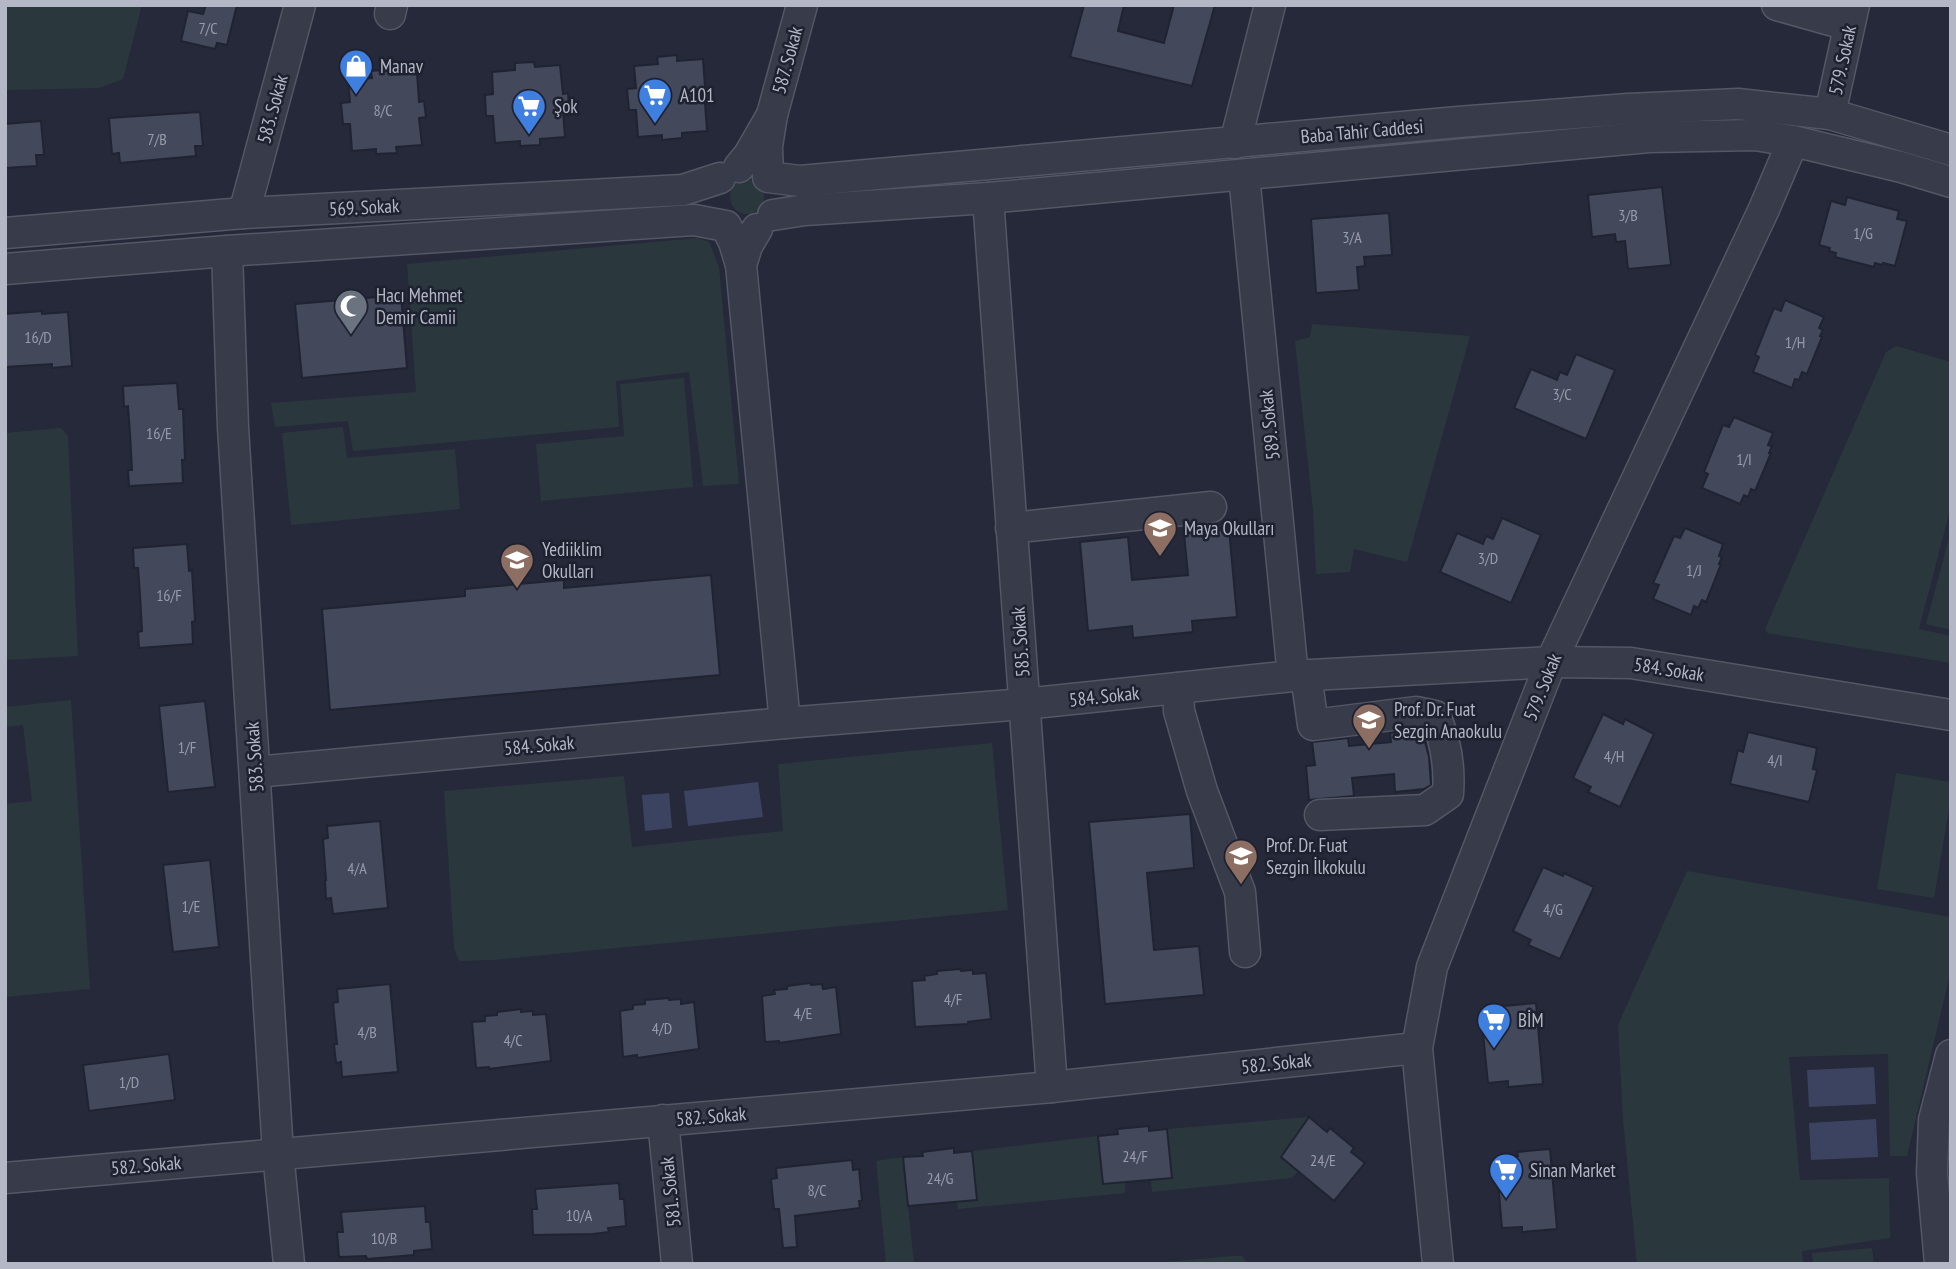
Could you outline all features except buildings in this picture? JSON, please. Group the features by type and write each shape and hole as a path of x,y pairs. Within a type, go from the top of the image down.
{"street":[{"name":"583. Sokak","path":"244,213 300,5"},
{"name":"587. Sokak","path":"772,115 802,5"},
{"path":"1235,143 1270,5"},
{"path":"1777,5 1851,15"},
{"name":"579. Sokak","path":"1830,114 1851,15"},
{"name":"Baba Tahir Caddesi","path":"768,177 800,181 1642,108 1738,104 1830,114 1951,150"},
{"path":"772,115 750,155 715,187 712,197 713,208 734,242 741,265 785,723"},
{"path":"741,265 747,246 765,222 777,195 768,177 767,146 772,115"},
{"name":"Baba Tahir Caddesi","path":"765,222 805,209 988,198 1649,137 1755,135 1793,141 1951,182"},
{"name":"579. Sokak","path":"1438,1264 1417,1048 1432,967 1551,662 1764,209 1793,141"},
{"path":"730,173 760,171 768,177"},
{"name":"569. Sokak","path":"5,233 244,213 683,190 730,173"},
{"name":"589. Sokak","path":"1244,175 1299,676 1313,725 1416,712 1435,716 1442,732 1449,774 1448,794 1426,810 1320,815"},
{"name":"585. Sokak","path":"988,198 1052,1087"},
{"path":"5,269 694,219 736,230 765,222"},
{"name":"583. Sokak","path":"227,251 233,427 278,1153 289,1264"},
{"path":"1012,528 1211,507"},
{"name":"584. Sokak","path":"255,772 785,723 1024,704 1299,676 1551,662 1631,663 1951,715"},
{"path":"1178,688 1179,712 1202,792 1240,891 1245,952"},
{"name":"582. Sokak","path":"5,1178 1052,1087 1417,1048"},
{"path":"1940,1264 1932,1173 1934,1121 1951,1055"},
{"name":"581. Sokak","path":"663,1120 677,1264"}],"shaded area":[{"path":"5,5 142,5 123,79 99,88 5,90"},
{"path":"747,180 759,185 764,197 759,209 747,214 735,209 730,197 735,185"},
{"path":"697,238 709,242 719,267 739,484 703,486 689,372 616,381 619,427 353,451 348,421 275,427 271,403 416,392 407,264"},
{"path":"1312,324 1470,336 1407,562 1354,549 1350,572 1316,574 1313,511 1295,341 1310,337"},
{"path":"1896,346 1951,362 1951,506 1919,629 1951,636 1951,663 1767,633 1765,629 1886,352"},
{"path":"684,378 693,487 541,501 536,444 624,436 620,384"},
{"path":"343,427 347,458 455,449 460,509 291,525 282,433"},
{"path":"61,428 68,436 78,656 5,660 5,433"},
{"path":"1949,538 1951,539 1951,630 1926,624"},
{"path":"71,700 90,989 5,997 5,804 32,801 23,725 5,727 5,707"},
{"path":"992,743 1008,910 459,961 454,948 444,791 624,776 632,847 783,831 778,764"},
{"path":"1896,773 1951,782 1951,797 1934,898 1877,889"},
{"path":"1687,871 1951,917 1951,970 1907,1156 1890,1156 1888,1054 1789,1057 1800,1180 1889,1178 1890,1238 1802,1251 1803,1264 1637,1264 1623,1120 1618,1025"},
{"path":"1309,1117 1281,1156 1298,1171 1292,1178 1152,1192 1151,1180 1172,1178 1167,1129"},
{"path":"1098,1136 1103,1183 1125,1181 1125,1193 958,1209 957,1202 977,1200 972,1151"},
{"path":"903,1157 914,1264 886,1264 876,1161"},
{"path":"1872,1248 1874,1264 1813,1264 1812,1253"},
{"path":"1242,1256 1248,1264 1145,1264"}],"water":[{"path":"758,782 763,817 688,826 684,791"},
{"path":"669,793 672,828 645,831 642,795"},
{"path":"1874,1067 1876,1104 1809,1107 1807,1070"},
{"path":"1876,1119 1878,1157 1811,1160 1809,1123"}],"place":[{"name":"Manav","path":"356,96"},
{"name":"A101","path":"655,125"},
{"name":"Şok","path":"529,136"},
{"name":"Hacı Mehmet Demir Camii","path":"351,336"},
{"name":"Maya Okulları","path":"1160,558"},
{"name":"Yediiklim Okulları","path":"517,590"},
{"name":"Prof. Dr. Fuat Sezgin Anaokulu","path":"1369,750"},
{"name":"Prof. Dr. Fuat Sezgin İlkokulu","path":"1241,886"},
{"name":"BİM","path":"1494,1050"},
{"name":"Sinan Market","path":"1506,1200"}]}
